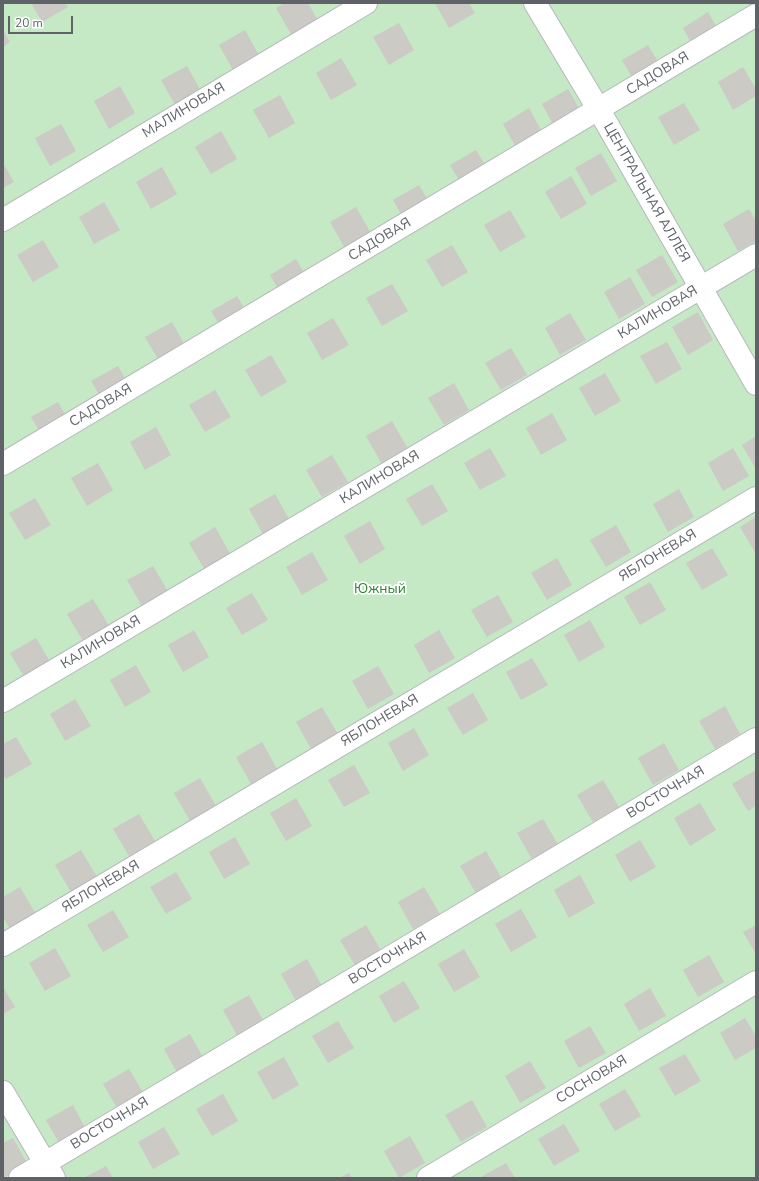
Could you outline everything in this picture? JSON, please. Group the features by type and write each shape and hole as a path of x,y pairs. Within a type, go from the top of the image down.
{"street":[{"name":"МАЛИНОВАЯ","path":"3,220 366,3"},
{"name":"ЦЕНТРАЛЬНАЯ АЛЛЕЯ","path":"535,3 599,110 700,289 756,384"},
{"name":"САДОВАЯ","path":"3,464 756,15"},
{"name":"КАЛИНОВАЯ","path":"3,701 756,255"},
{"name":"ЯБЛОНЕВАЯ","path":"3,945 756,498"},
{"name":"ВОСТОЧНАЯ","path":"20,1178 50,1170 756,739"},
{"name":"СОСНОВАЯ","path":"428,1178 756,982"},
{"path":"3,1092 50,1170"}],"green space":[{"name":"Южный","path":"3,3 756,3 756,1178 3,1178"}],"building":[{"path":"31,3 65,3 68,7 42,22"},
{"path":"285,3 308,3 318,21 292,36 276,8"},
{"path":"435,3 469,3 475,13 449,28"},
{"path":"748,3 756,3 756,5 751,8"},
{"path":"708,12 724,40 698,55 683,28"},
{"path":"399,23 414,50 389,65 373,37"},
{"path":"3,30 10,42 3,47"},
{"path":"245,30 260,57 234,72 219,45"},
{"path":"648,45 664,72 638,87 622,60"},
{"path":"341,58 357,85 331,100 316,73"},
{"path":"187,66 202,93 177,108 161,80"},
{"path":"743,67 756,89 756,96 733,110 718,82"},
{"path":"120,86 135,113 109,129 94,101"},
{"path":"568,89 584,117 557,132 542,104"},
{"path":"280,95 295,123 269,138 253,110"},
{"path":"684,103 700,130 674,145 658,117"},
{"path":"529,108 544,136 518,151 503,124"},
{"path":"61,124 76,151 50,166 35,138"},
{"path":"221,131 237,159 211,174 195,147"},
{"path":"476,150 492,177 466,192 450,165"},
{"path":"601,153 617,181 591,196 575,168"},
{"path":"3,163 14,182 3,188"},
{"path":"162,167 177,194 151,209 136,182"},
{"path":"571,176 587,204 561,219 545,192"},
{"path":"419,185 435,212 408,227 393,200"},
{"path":"104,202 120,230 94,244 79,217"},
{"path":"356,207 372,235 346,250 330,222"},
{"path":"749,209 756,221 756,241 738,251 723,224"},
{"path":"510,210 526,237 500,252 484,225"},
{"path":"43,240 59,267 33,282 17,255"},
{"path":"452,245 468,272 442,287 426,260"},
{"path":"662,255 678,282 652,297 636,270"},
{"path":"296,259 312,287 286,302 270,275"},
{"path":"630,277 645,304 619,319 604,292"},
{"path":"392,284 408,311 382,326 366,298"},
{"path":"237,296 253,323 227,338 211,311"},
{"path":"698,312 713,340 688,355 672,327"},
{"path":"570,313 586,340 560,355 545,328"},
{"path":"333,318 349,345 322,360 307,333"},
{"path":"172,322 187,349 161,364 145,337"},
{"path":"667,342 682,369 656,384 640,356"},
{"path":"511,348 527,375 501,390 485,363"},
{"path":"271,355 287,382 261,397 245,370"},
{"path":"118,366 133,393 107,408 91,381"},
{"path":"605,373 621,401 595,416 579,388"},
{"path":"454,383 469,410 444,425 428,398"},
{"path":"215,390 231,417 205,432 189,405"},
{"path":"58,402 73,429 47,444 31,417"},
{"path":"552,413 567,440 541,455 526,428"},
{"path":"392,421 408,449 382,464 366,436"},
{"path":"156,427 171,455 145,470 130,442"},
{"path":"756,436 756,469 742,445"},
{"path":"490,448 506,476 480,490 464,463"},
{"path":"733,448 749,476 723,491 708,463"},
{"path":"332,455 348,482 322,497 306,470"},
{"path":"98,463 113,490 87,506 71,478"},
{"path":"432,484 448,511 422,526 406,499"},
{"path":"679,489 694,517 668,532 653,504"},
{"path":"275,494 290,521 264,536 249,509"},
{"path":"35,498 51,525 25,540 9,513"},
{"path":"756,517 756,554 740,527"},
{"path":"370,521 385,549 360,564 344,536"},
{"path":"616,525 631,552 606,567 590,540"},
{"path":"215,527 231,555 205,570 189,543"},
{"path":"712,548 728,575 702,590 686,563"},
{"path":"312,552 328,580 302,595 286,567"},
{"path":"557,558 572,585 547,600 531,573"},
{"path":"153,566 169,593 143,608 127,580"},
{"path":"650,582 666,610 640,625 624,597"},
{"path":"252,593 268,620 242,635 226,608"},
{"path":"498,595 513,622 487,637 471,610"},
{"path":"93,599 109,626 83,641 67,614"},
{"path":"590,620 605,647 579,662 564,635"},
{"path":"194,630 209,657 183,672 168,645"},
{"path":"439,630 455,658 429,673 414,645"},
{"path":"36,638 52,665 26,680 10,653"},
{"path":"532,658 548,685 521,700 506,672"},
{"path":"136,665 151,692 125,707 110,680"},
{"path":"378,666 394,694 368,709 352,681"},
{"path":"473,693 488,720 463,735 447,708"},
{"path":"75,699 91,726 65,741 50,714"},
{"path":"725,706 740,734 715,749 699,721"},
{"path":"322,707 338,734 311,749 296,722"},
{"path":"414,728 429,755 403,771 388,743"},
{"path":"16,737 32,764 6,779 3,774 3,744"},
{"path":"262,742 277,769 251,784 236,757"},
{"path":"664,743 679,770 653,785 638,758"},
{"path":"354,765 370,793 344,807 328,780"},
{"path":"756,770 756,806 748,811 732,784"},
{"path":"200,778 216,806 190,821 174,793"},
{"path":"603,780 619,807 593,822 577,795"},
{"path":"296,798 312,826 286,841 270,813"},
{"path":"700,803 716,830 690,846 674,818"},
{"path":"139,814 155,841 129,856 113,829"},
{"path":"543,819 559,846 533,861 517,833"},
{"path":"235,837 250,864 224,879 209,852"},
{"path":"640,840 656,867 630,882 615,855"},
{"path":"81,850 97,877 71,892 55,865"},
{"path":"486,851 502,879 476,893 460,866"},
{"path":"176,872 192,899 166,914 150,887"},
{"path":"580,875 595,903 569,918 554,890"},
{"path":"20,887 36,914 10,929 3,917 3,897"},
{"path":"424,887 440,914 413,929 398,902"},
{"path":"521,909 537,937 511,952 495,924"},
{"path":"113,910 129,937 103,952 87,925"},
{"path":"366,925 382,952 356,967 340,940"},
{"path":"756,925 756,954 743,932"},
{"path":"55,948 71,976 45,991 29,963"},
{"path":"464,949 480,977 454,992 438,964"},
{"path":"709,955 724,982 698,997 683,970"},
{"path":"307,959 322,986 296,1001 281,974"},
{"path":"404,981 420,1008 394,1023 379,996"},
{"path":"3,987 15,1007 3,1014"},
{"path":"650,988 666,1016 639,1031 624,1004"},
{"path":"249,995 264,1022 238,1037 223,1010"},
{"path":"745,1018 756,1036 756,1048 735,1060 720,1033"},
{"path":"338,1021 354,1048 328,1063 312,1036"},
{"path":"590,1026 606,1053 579,1068 564,1041"},
{"path":"190,1034 205,1061 179,1076 164,1049"},
{"path":"685,1054 701,1081 675,1096 659,1068"},
{"path":"284,1057 299,1085 273,1100 257,1072"},
{"path":"530,1061 546,1088 520,1103 505,1076"},
{"path":"129,1069 145,1096 119,1111 103,1084"},
{"path":"625,1089 641,1116 615,1131 599,1104"},
{"path":"223,1094 238,1121 212,1136 196,1109"},
{"path":"472,1100 487,1127 461,1142 445,1115"},
{"path":"73,1105 88,1133 62,1148 46,1120"},
{"path":"564,1124 580,1151 554,1166 538,1139"},
{"path":"164,1127 180,1154 153,1169 138,1142"},
{"path":"410,1136 425,1163 399,1178 384,1151"},
{"path":"13,1138 28,1165 3,1178 3,1143"},
{"path":"506,1163 515,1178 479,1178"},
{"path":"106,1166 113,1178 84,1178"},
{"path":"349,1173 352,1178 339,1178"}]}
